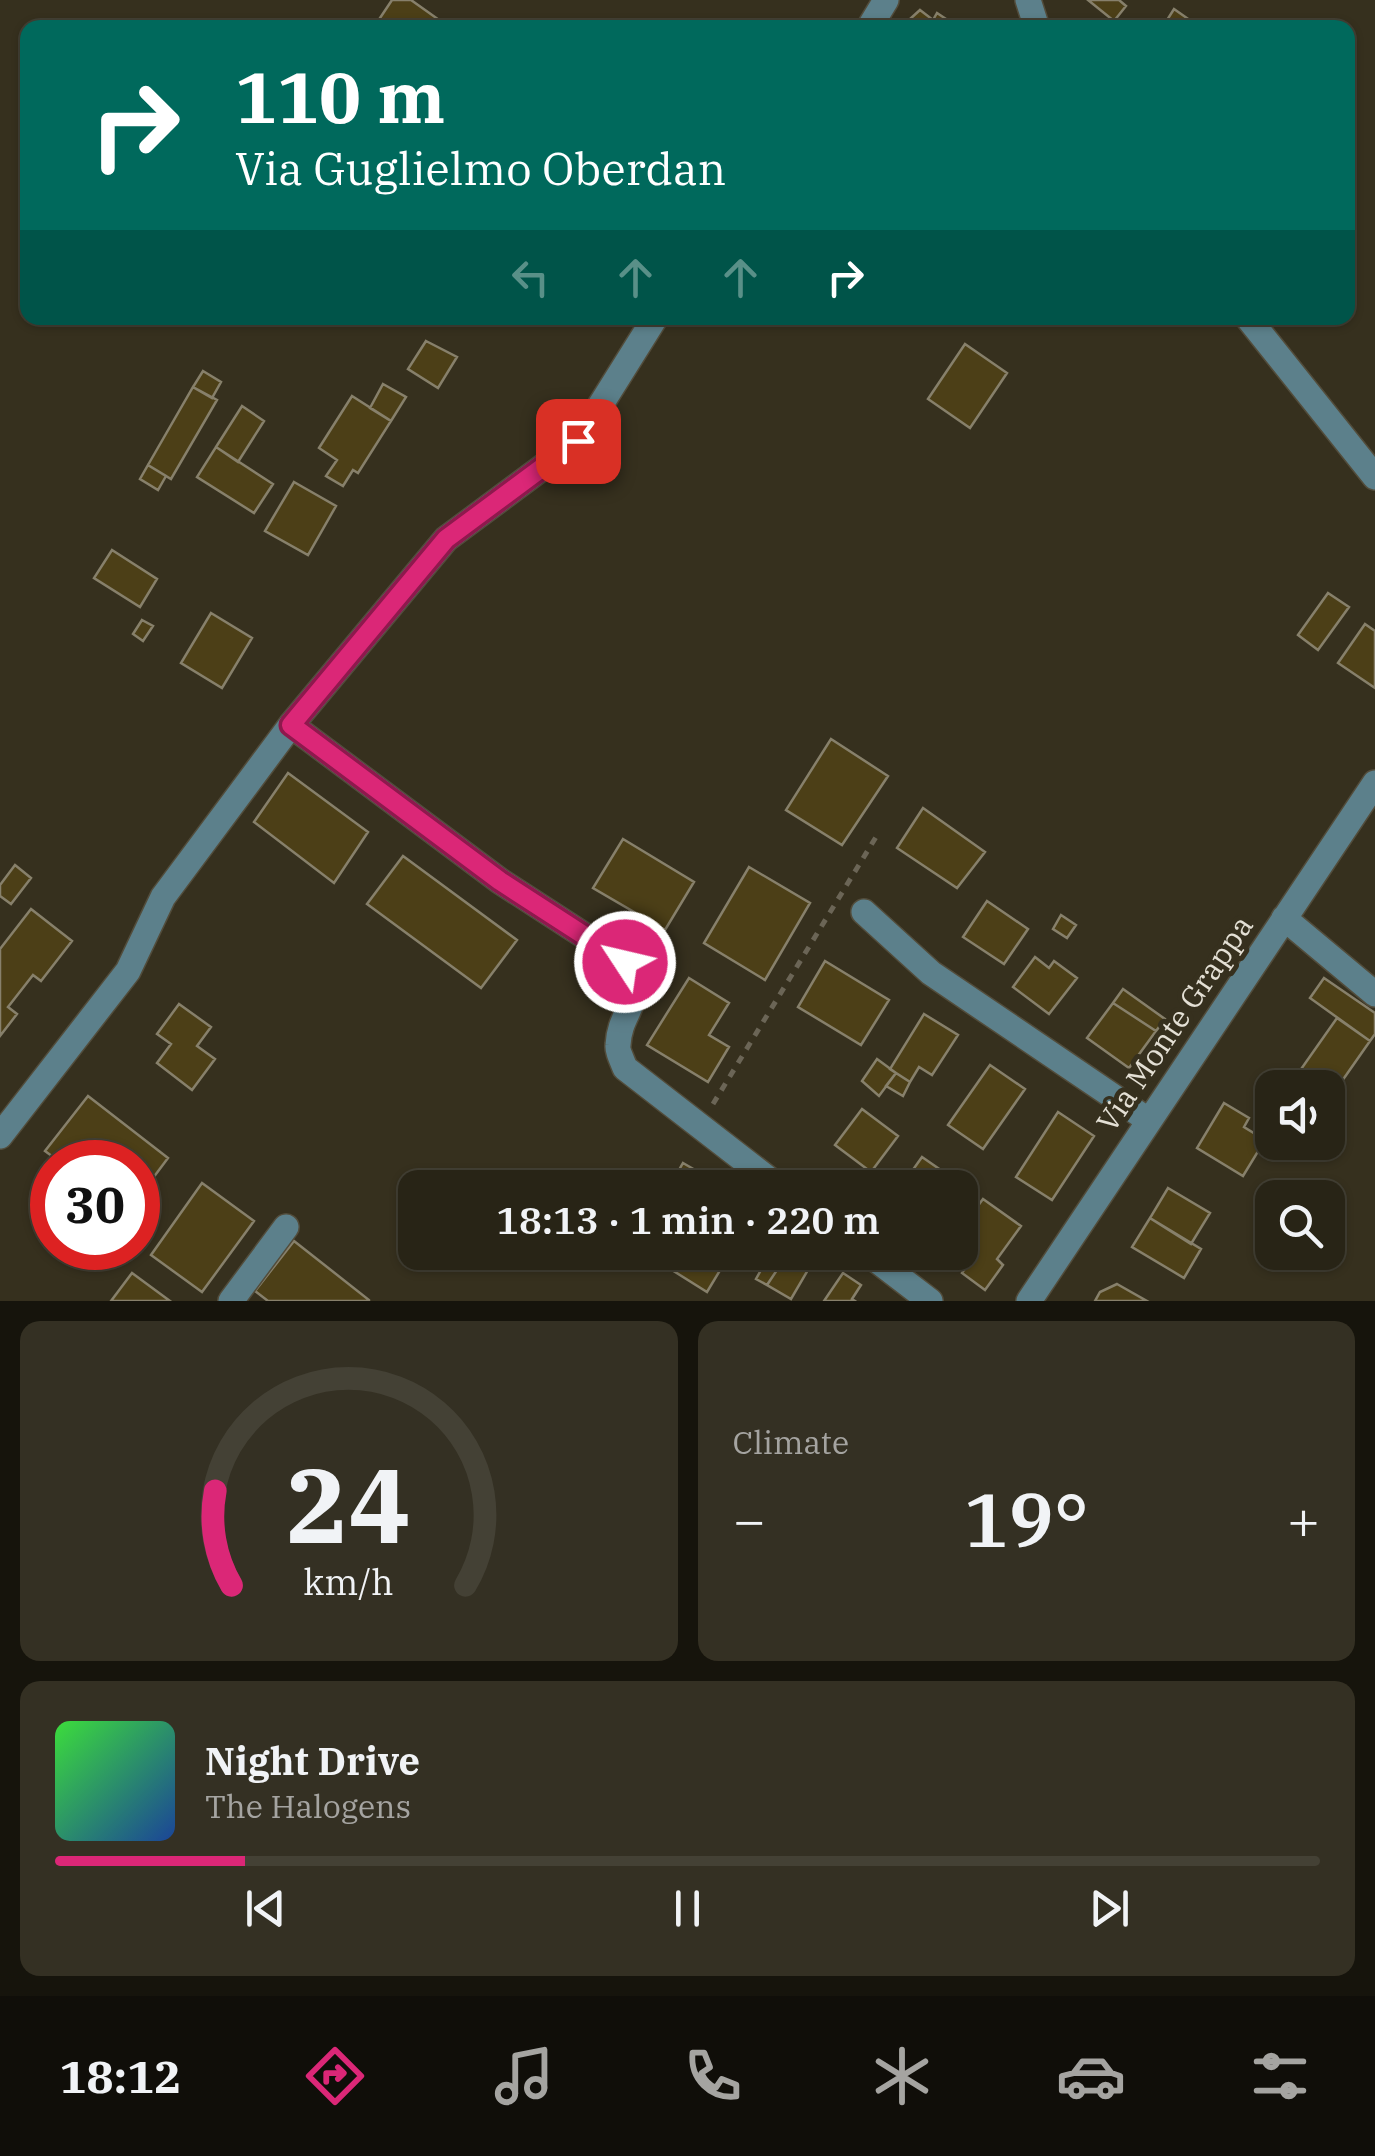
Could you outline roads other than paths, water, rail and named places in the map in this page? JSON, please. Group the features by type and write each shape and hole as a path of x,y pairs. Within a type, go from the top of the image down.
{"street":[{"path":"0,1134 128,971 163,897 291,725 446,539 578,441 651,325"},
{"path":"1254,325 1375,477"},
{"path":"291,725 500,881 625,962 635,982 635,999 618,1045 624,1068 756,1170"},
{"name":"Via Monte Grappa","path":"1029,1301 1375,782"},
{"path":"864,912 931,973 1148,1120"},
{"path":"1284,918 1375,994"},
{"path":"231,1301 286,1228"},
{"path":"890,1270 930,1301"}]}
